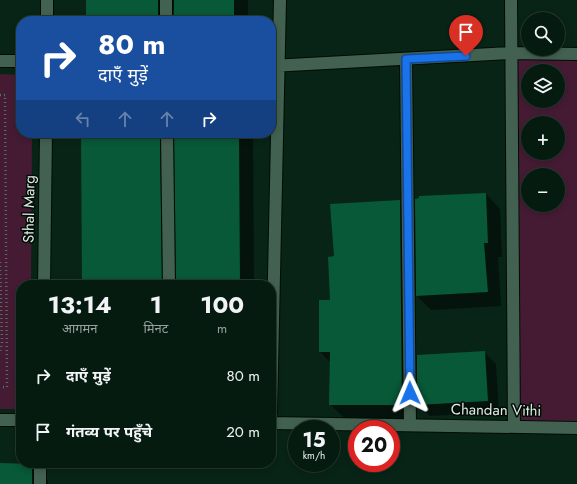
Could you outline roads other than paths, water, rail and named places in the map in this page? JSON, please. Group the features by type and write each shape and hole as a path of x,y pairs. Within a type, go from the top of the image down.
{"street":[{"path":"47,0 47,16"},
{"path":"166,0 166,16"},
{"path":"276,54 280,0"},
{"path":"511,0 514,427"},
{"path":"276,67 512,53 577,54"},
{"path":"406,59 410,425"},
{"path":"0,61 16,61"},
{"name":"Sthal Marg","path":"44,280 46,138"},
{"path":"168,138 169,280"},
{"path":"273,280 274,138"},
{"path":"0,420 16,420"},
{"name":"Chandan Vithi","path":"276,423 577,428"},
{"path":"40,468 40,484"}]}
